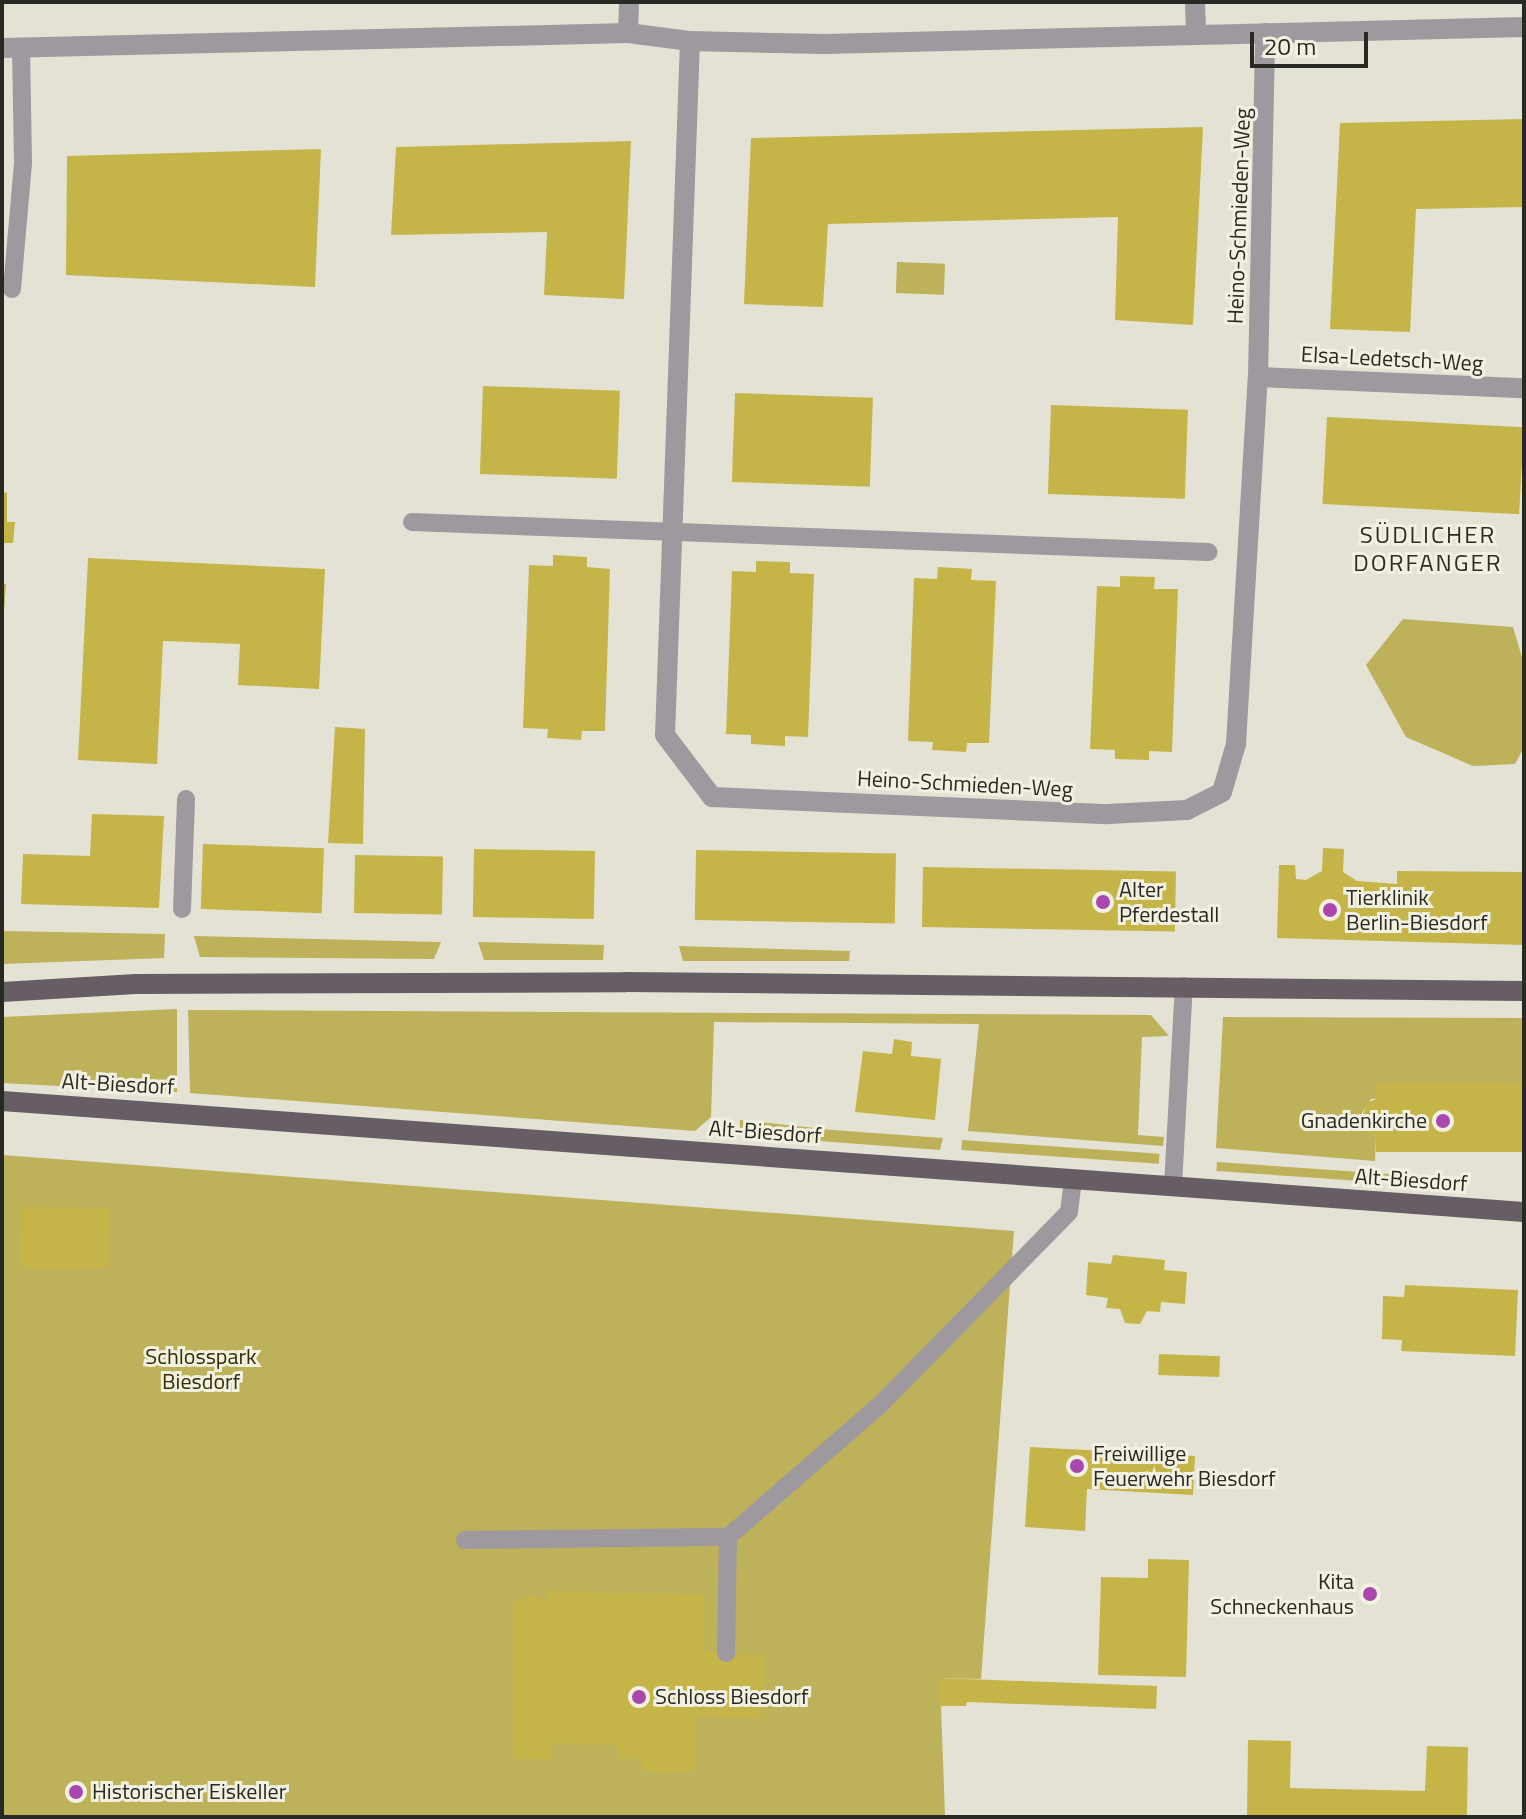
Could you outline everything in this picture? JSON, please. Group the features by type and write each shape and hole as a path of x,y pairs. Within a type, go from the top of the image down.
{"main road":[{"path":"2,992 167,983 1184,986 1524,991"},
{"name":"Alt-Biesdorf","path":"2,1101 1524,1212"}],"street":[{"path":"628,33 629,2"},
{"path":"1195,2 1196,34"},
{"path":"12,47 628,33 690,41 825,44 1524,27"},
{"name":"Heino-Schmieden-Weg","path":"690,41 665,735 712,797 1108,814 1187,810 1222,792 1236,744 1258,377 1265,33"},
{"name":"Elsa-Ledetsch-Weg","path":"1258,377 1524,388"}],"lane":[{"path":"12,47 23,162 12,289"},
{"path":"412,522 1208,552"},
{"path":"182,909 186,799"},
{"path":"1173,1186 1184,986"},
{"path":"465,1540 728,1537 880,1405 1069,1212 1073,1178"},
{"path":"726,1653 728,1537"}],"green space":[{"path":"897,262 945,264 944,295 896,293"},
{"path":"1403,619 1513,627 1524,664 1524,747 1515,764 1473,766 1406,737 1366,665"},
{"path":"2,931 165,934 164,958 2,964"},
{"path":"194,936 441,942 434,959 200,957"},
{"path":"478,942 604,945 603,960 484,960"},
{"path":"679,946 850,951 849,961 683,961"},
{"path":"177,1009 177,1092 2,1083 2,1017"},
{"path":"188,1010 1151,1015 1169,1036 1142,1037 1138,1135 1164,1137 1163,1146 968,1131 979,1024 714,1022 711,1117 695,1131 190,1093"},
{"path":"1223,1017 1524,1018 1524,1084 1371,1099 1362,1113 1367,1131 1376,1136 1375,1161 1216,1148"},
{"path":"740,1120 943,1138 940,1150 740,1135"},
{"path":"962,1140 1160,1154 1159,1164 961,1150"},
{"name":"Schlosspark Biesdorf","path":"2,1155 1014,1231 981,1679 940,1678 945,1817 2,1817"},
{"path":"1217,1162 1390,1174 1389,1183 1216,1171"}],"building":[{"path":"1524,119 1524,207 1416,209 1410,332 1330,329 1340,123"},
{"path":"1203,127 1193,325 1115,320 1118,217 828,224 823,307 744,304 751,138"},
{"path":"631,141 624,299 544,295 547,232 391,235 396,147"},
{"path":"321,149 315,287 66,275 67,156"},
{"path":"483,386 620,391 617,479 480,474"},
{"path":"735,393 873,398 870,487 732,482"},
{"path":"1051,405 1188,410 1185,499 1048,494"},
{"path":"1327,417 1524,427 1519,514 1322,504"},
{"path":"2,492 7,493 7,522 15,522 13,543 2,543"},
{"path":"553,555 587,557 587,567 610,569 605,731 582,731 581,740 547,738 548,729 523,728 529,565 553,566"},
{"path":"88,558 325,569 319,689 238,685 240,644 163,641 157,764 78,760"},
{"path":"756,561 790,562 790,573 814,574 808,737 785,736 785,746 751,744 751,735 726,734 732,571 756,572"},
{"path":"938,567 972,569 971,580 996,581 989,743 967,743 966,752 932,750 933,742 908,741 914,578 937,579"},
{"path":"1120,576 1155,577 1154,589 1178,589 1172,752 1149,751 1149,760 1115,759 1115,750 1090,749 1097,586 1120,587"},
{"path":"2,584 6,584 4,612 2,612"},
{"path":"335,727 365,729 363,844 328,843"},
{"path":"92,814 164,816 159,908 21,904 23,854 90,856"},
{"path":"203,844 324,848 322,913 201,909"},
{"path":"1323,848 1344,849 1343,872 1357,881 1397,884 1397,871 1524,872 1524,945 1277,938 1279,865 1295,865 1296,879 1306,880 1322,871"},
{"path":"474,849 595,851 594,919 473,917"},
{"path":"696,850 896,853 895,923 695,920"},
{"path":"355,855 443,857 442,915 354,913"},
{"path":"923,867 1176,871 1175,931 922,927"},
{"path":"894,1039 912,1042 911,1056 941,1059 935,1120 855,1112 863,1051 892,1054"},
{"name":"Gnadenkirche","path":"1376,1084 1524,1084 1524,1152 1376,1152 1376,1136 1367,1131 1362,1117 1367,1103 1376,1099"},
{"path":"22,1207 109,1209 108,1269 21,1267"},
{"path":"1113,1255 1165,1260 1164,1270 1187,1272 1185,1304 1161,1302 1160,1312 1147,1311 1140,1324 1125,1323 1120,1309 1106,1308 1108,1298 1086,1295 1088,1262 1111,1264"},
{"path":"1405,1285 1518,1290 1515,1356 1401,1351 1402,1340 1382,1339 1383,1296 1404,1297"},
{"path":"1159,1354 1220,1356 1219,1377 1158,1375"},
{"path":"1030,1447 1195,1456 1193,1495 1087,1489 1085,1531 1025,1527"},
{"path":"1148,1559 1189,1560 1186,1677 1098,1675 1101,1577 1148,1578"},
{"name":"Schloss Biesdorf","path":"548,1591 703,1595 703,1652 764,1655 762,1718 697,1716 694,1772 643,1772 642,1758 619,1758 618,1745 551,1743 551,1759 513,1759 513,1603 532,1595 548,1601"},
{"path":"940,1678 1157,1686 1156,1709 967,1702 966,1706 939,1706"},
{"path":"1248,1740 1291,1741 1290,1788 1425,1791 1427,1746 1468,1747 1467,1817 1247,1817"}],"place":[{"name":"Alter Pferdestall","path":"1103,902"},
{"name":"Tierklinik Berlin-Biesdorf","path":"1330,910"},
{"name":"Gnadenkirche","path":"1443,1121"},
{"name":"Freiwillige Feuerwehr Biesdorf","path":"1077,1466"},
{"name":"Kita Schneckenhaus","path":"1370,1594"},
{"name":"Schloss Biesdorf","path":"639,1697"},
{"name":"Historischer Eiskeller","path":"76,1792"}],"district":[{"name":"SÜDLICHER DORFANGER","path":"1428,549"}]}
